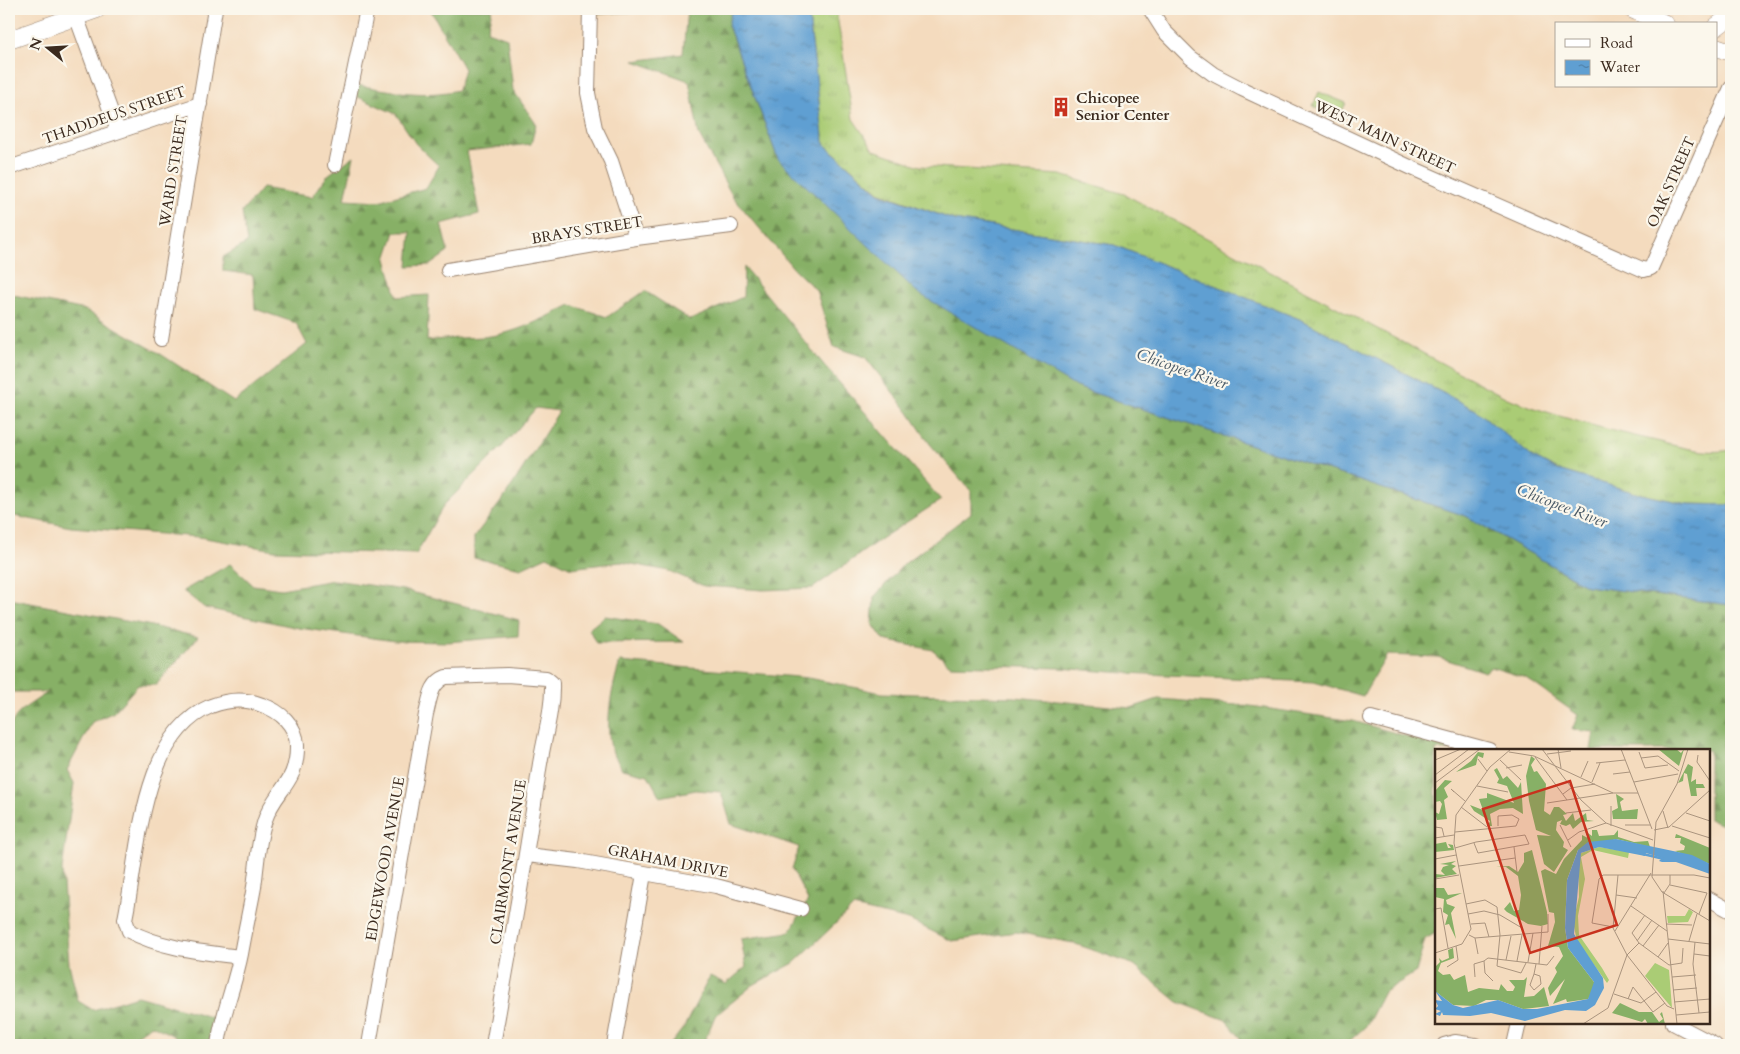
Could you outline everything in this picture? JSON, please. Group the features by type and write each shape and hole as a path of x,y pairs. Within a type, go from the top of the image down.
{"main road":[{"path":"9,40 76,13 97,9"},
{"path":"1632,9 1661,22"},
{"path":"1718,26 1724,21 1731,9"},
{"path":"1718,48 1731,52"}],"street":[{"name":"WARD STREET","path":"161,339 216,9"},
{"path":"336,165 367,9"},
{"path":"590,9 588,93 595,128 611,160 636,238"},
{"name":"WEST MAIN STREET","path":"1150,9 1157,22 1181,49 1200,65 1220,78 1412,168 1628,264"},
{"path":"76,13 118,131"},
{"name":"OAK STREET","path":"1628,264 1644,270 1651,268 1731,88"},
{"name":"THADDEUS STREET","path":"9,168 200,104"},
{"name":"BRAYS STREET","path":"448,270 636,238 731,226"},
{"name":"CLAIRMONT AVENUE","path":"438,680 446,677 507,675 546,678 552,683 553,700 542,752 527,855 494,1045"},
{"name":"EDGEWOOD AVENUE","path":"369,1045 426,714 434,686 438,680"},
{"path":"218,1045 221,1023 240,957 265,819 293,776 297,744 294,730 285,718 270,707 257,702 233,700 197,712 176,734 164,754 153,779 145,810 125,919 129,932 140,937 189,950 240,957"},
{"path":"1371,718 1485,749"},
{"name":"GRAHAM DRIVE","path":"527,855 578,861 716,886 801,909"},
{"path":"614,1045 644,874"},
{"path":"1710,900 1731,911"},
{"path":"1514,1045 1519,1024"},
{"path":"1676,1024 1715,1045"},
{"path":"1444,1045 1455,1042 1475,1045"}],"green space":[{"path":"430,9 492,9 487,31 507,38 513,90 536,124 531,144 467,151 479,214 441,224 448,252 430,265 408,266 411,232 395,232 386,259 397,297 429,295 427,341 484,337 507,333 571,305 607,317 645,291 690,320 743,297 744,267 824,365 941,500 882,538 813,588 763,590 704,586 669,571 621,562 571,568 547,556 521,568 474,558 474,537 506,495 559,411 536,408 501,448 444,505 416,554 275,550 199,537 71,527 9,515 9,294 85,310 162,355 234,402 307,344 296,323 255,309 253,275 223,271 223,257 247,243 242,212 262,188 312,197 328,175 354,156 345,199 379,201 426,188 439,166 416,144 396,114 356,96 357,85 420,94 458,90 464,69"},
{"path":"600,9 678,9 599,14"},
{"path":"687,9 732,9 728,25 778,159 1076,387 1466,516 1587,586 1731,605 1731,799 1724,826 1710,819 1710,749 1591,749 1594,732 1572,730 1578,715 1526,678 1491,667 1485,672 1438,657 1387,655 1363,696 1314,682 1059,668 950,665 933,650 884,640 872,623 874,597 903,565 971,513 971,491 930,444 910,414 865,357 834,347 816,290 795,270 733,197 699,135 689,81 634,61 683,54"},
{"path":"808,9 836,9 853,119 874,150 920,166 1061,175 1124,194 1507,398 1579,422 1681,447 1701,451 1731,450 1731,505 1688,504 1636,493 1558,470 1531,456 1476,410 1302,320 1114,245 954,220 879,192 824,144"},
{"path":"1319,92 1346,103 1338,119 1313,106"},
{"path":"230,564 253,585 281,589 334,580 403,590 519,620 518,636 448,642 395,641 299,628 205,608 183,591"},
{"path":"9,599 147,625 198,637 156,685 138,685 114,712 92,722 67,770 74,783 62,870 69,964 78,1001 93,1010 137,996 214,1018 209,1045 181,1045 174,1036 152,1025 119,1045 9,1045 9,762 13,757 8,741 10,728 19,713 48,692 9,692"},
{"path":"605,616 658,624 684,642 596,643 589,629"},
{"path":"620,662 809,678 882,693 1015,697 1131,708 1158,699 1250,706 1353,721 1452,749 1435,749 1435,934 1425,939 1416,972 1384,992 1367,1025 1345,1045 1237,1045 1241,1038 1226,1020 1178,1002 1132,964 1073,943 1016,932 952,941 909,920 853,907 794,963 753,985 715,1016 703,1045 670,1045 684,1027 710,976 726,984 746,967 741,939 790,932 808,900 792,869 799,847 731,824 721,792 696,790 660,797 648,775 622,769 613,753 609,738 609,716 614,682"}],"water":[{"name":"Chicopee River","path":"732,9 808,9 824,144 879,193 954,220 1114,245 1302,320 1476,410 1531,456 1558,470 1636,493 1688,504 1731,505 1731,605 1587,586 1466,516 1076,387 918,293 778,159 728,25"}],"place":[{"name":"Chicopee Senior Center","path":"1061,107"}]}
